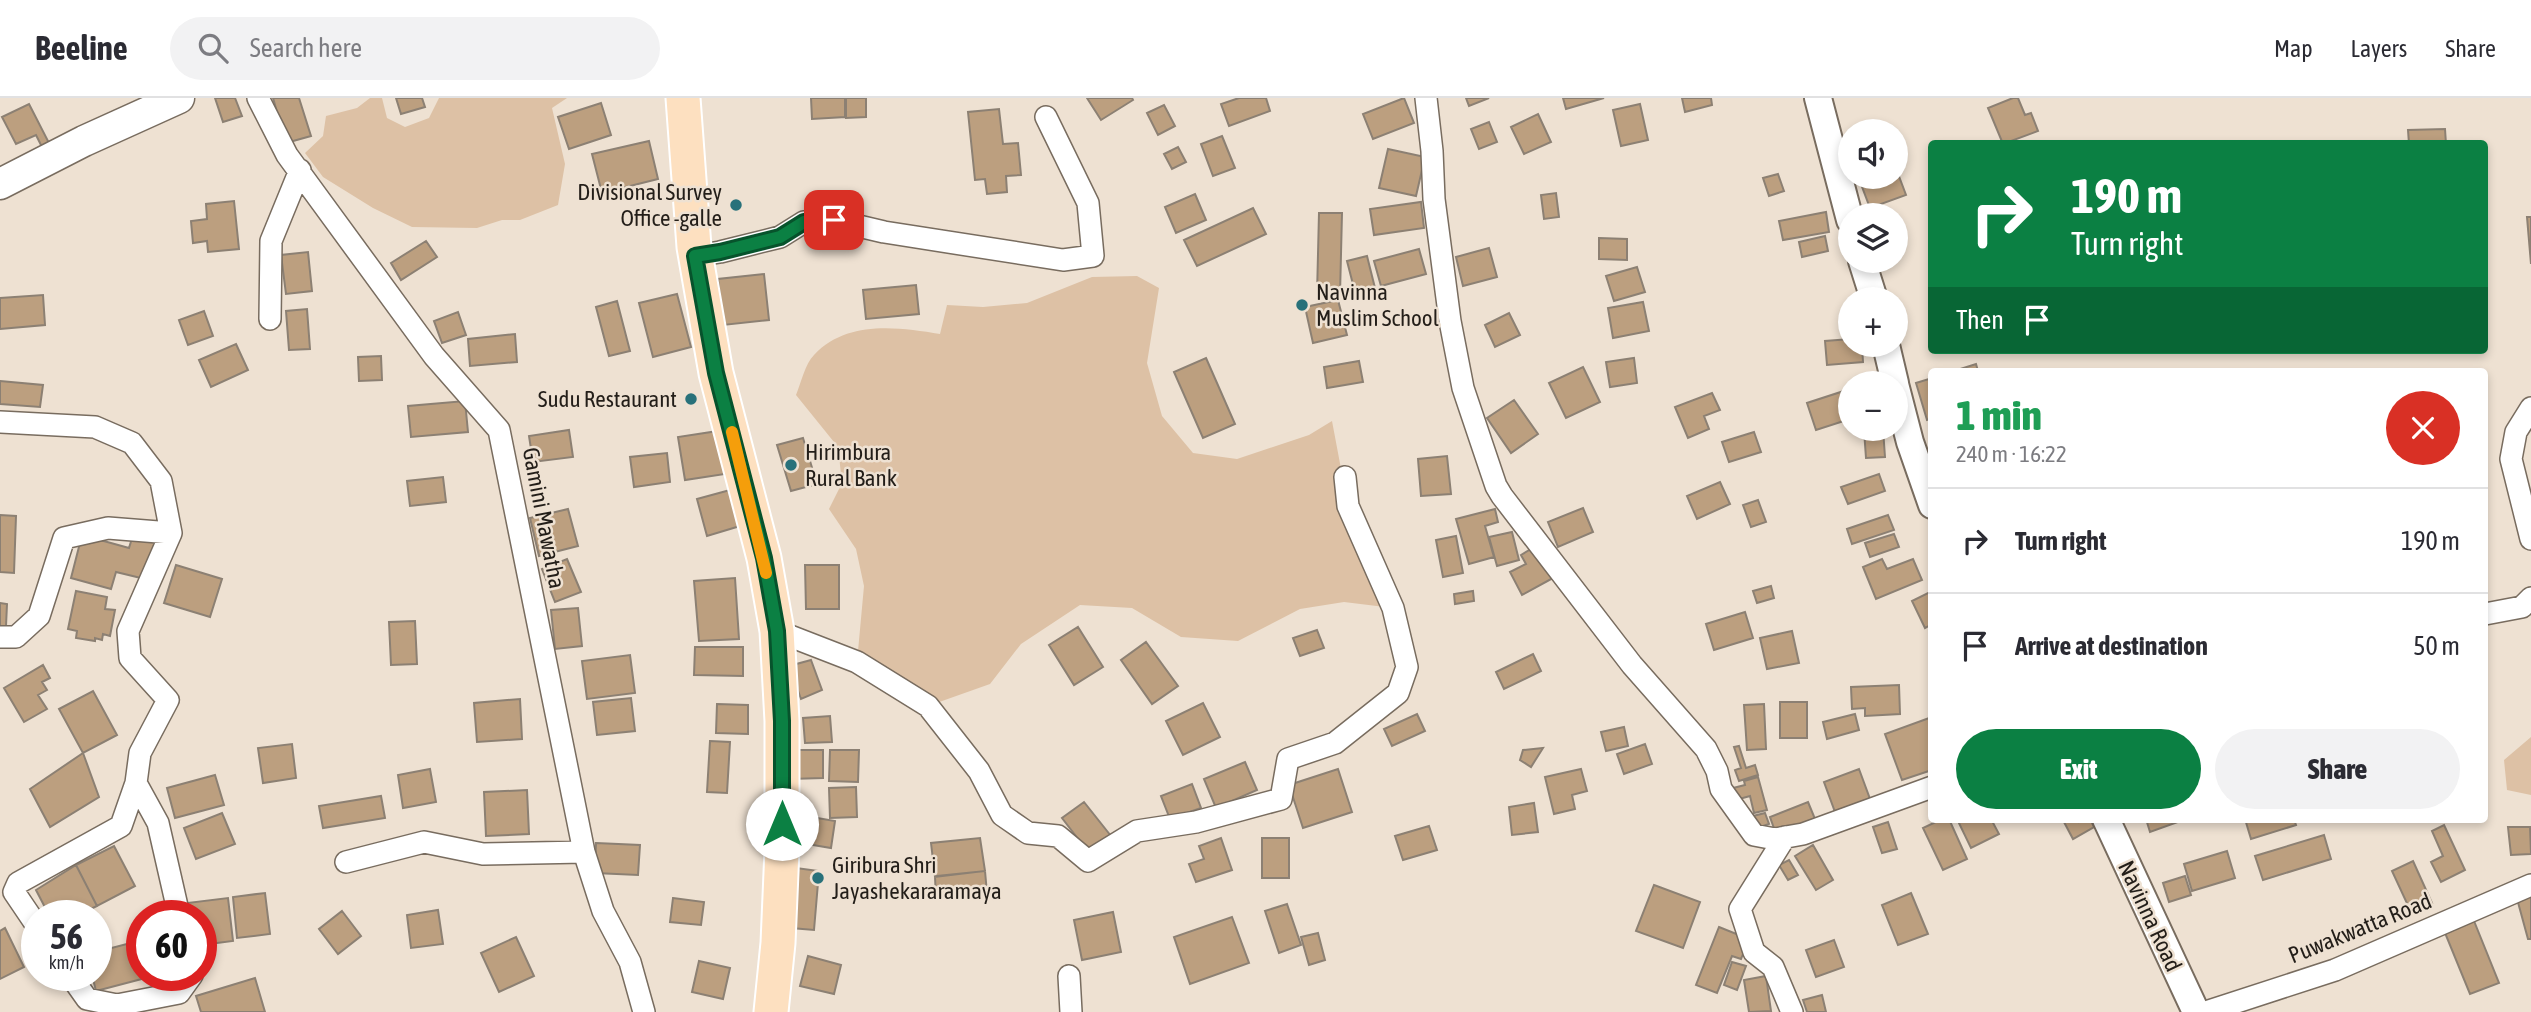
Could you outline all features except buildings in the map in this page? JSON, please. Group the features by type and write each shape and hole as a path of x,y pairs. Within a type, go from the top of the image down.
{"main road":[{"path":"682,98 695,256 716,373 764,558 777,631 782,721 782,849 778,943 771,1012"},
{"path":"0,184 175,99"}],"street":[{"name":"Gamini Mawatha","path":"258,98 287,155 434,356 499,430 584,852 603,911 630,962 644,1012"},
{"path":"1426,98 1434,200 1450,321 1463,388 1496,486 1632,665 1706,749 1717,771 1721,789 1754,835 1775,839 1803,834 1928,788"},
{"path":"1818,98 1846,203"},
{"path":"695,256 780,237 804,222 834,220 884,232 1063,260 1093,256 1088,203 1046,117"},
{"path":"270,319 271,241 300,170"},
{"path":"2531,408 2516,432 2511,459 2531,539"},
{"path":"0,422 95,427 132,443 161,481 171,533 128,631 130,658 168,700 140,753 136,783 121,826 18,883 14,892 21,902"},
{"path":"1908,434 1928,494"},
{"path":"777,631 858,662 928,706 979,771 1002,815 1028,833 1058,836 1087,861 1137,831 1196,822 1281,799 1288,759 1335,743 1398,693 1407,667 1392,608 1348,506 1345,478"},
{"path":"0,637 16,637 38,616 64,538 108,528 171,533"},
{"path":"2488,613 2522,607 2531,598"},
{"path":"136,783 158,823 176,900"},
{"name":"Navinna Road","path":"2108,823 2196,1012"},
{"path":"1785,837 1740,909 1754,952 1773,967 1792,1012"},
{"path":"346,862 424,842 483,854 584,852"},
{"name":"Puwakwatta Road","path":"2206,1012 2335,970 2531,885"},
{"path":"1069,976 1071,1012"},
{"path":"81,991 87,999 117,1005 180,991"}],"shaded area":[{"path":"370,98 382,98 387,118 405,127 429,118 439,98 567,98 552,108 565,164 558,205 520,220 502,220 477,228 412,227 373,208 323,177 305,153 323,136 326,116 357,108"},
{"path":"1137,276 1159,288 1147,363 1162,416 1193,453 1237,459 1309,435 1332,421 1348,506 1393,608 1344,602 1300,609 1238,641 1181,637 1132,608 1080,605 1021,644 990,684 928,706 857,662 864,586 856,549 829,509 842,483 838,447 796,395 808,363 827,344 857,331 890,328 940,334 947,305 983,307 1027,303 1092,277"},
{"path":"2531,737 2531,795 2507,790 2504,760"}],"slow traffic":[{"path":"732,432 766,573"}],"place":[{"name":"Divisional Survey Office -galle","path":"736,205"},
{"name":"Navinna Muslim School","path":"1302,305"},
{"name":"Sudu Restaurant","path":"691,399"},
{"name":"Hirimbura Rural Bank","path":"791,465"},
{"name":"Giribura Shri Jayashekararamaya","path":"818,878"}],"route":[{"path":"782,824 782,721 777,631 764,558 716,373 695,256 780,237 804,222 834,220"}]}
